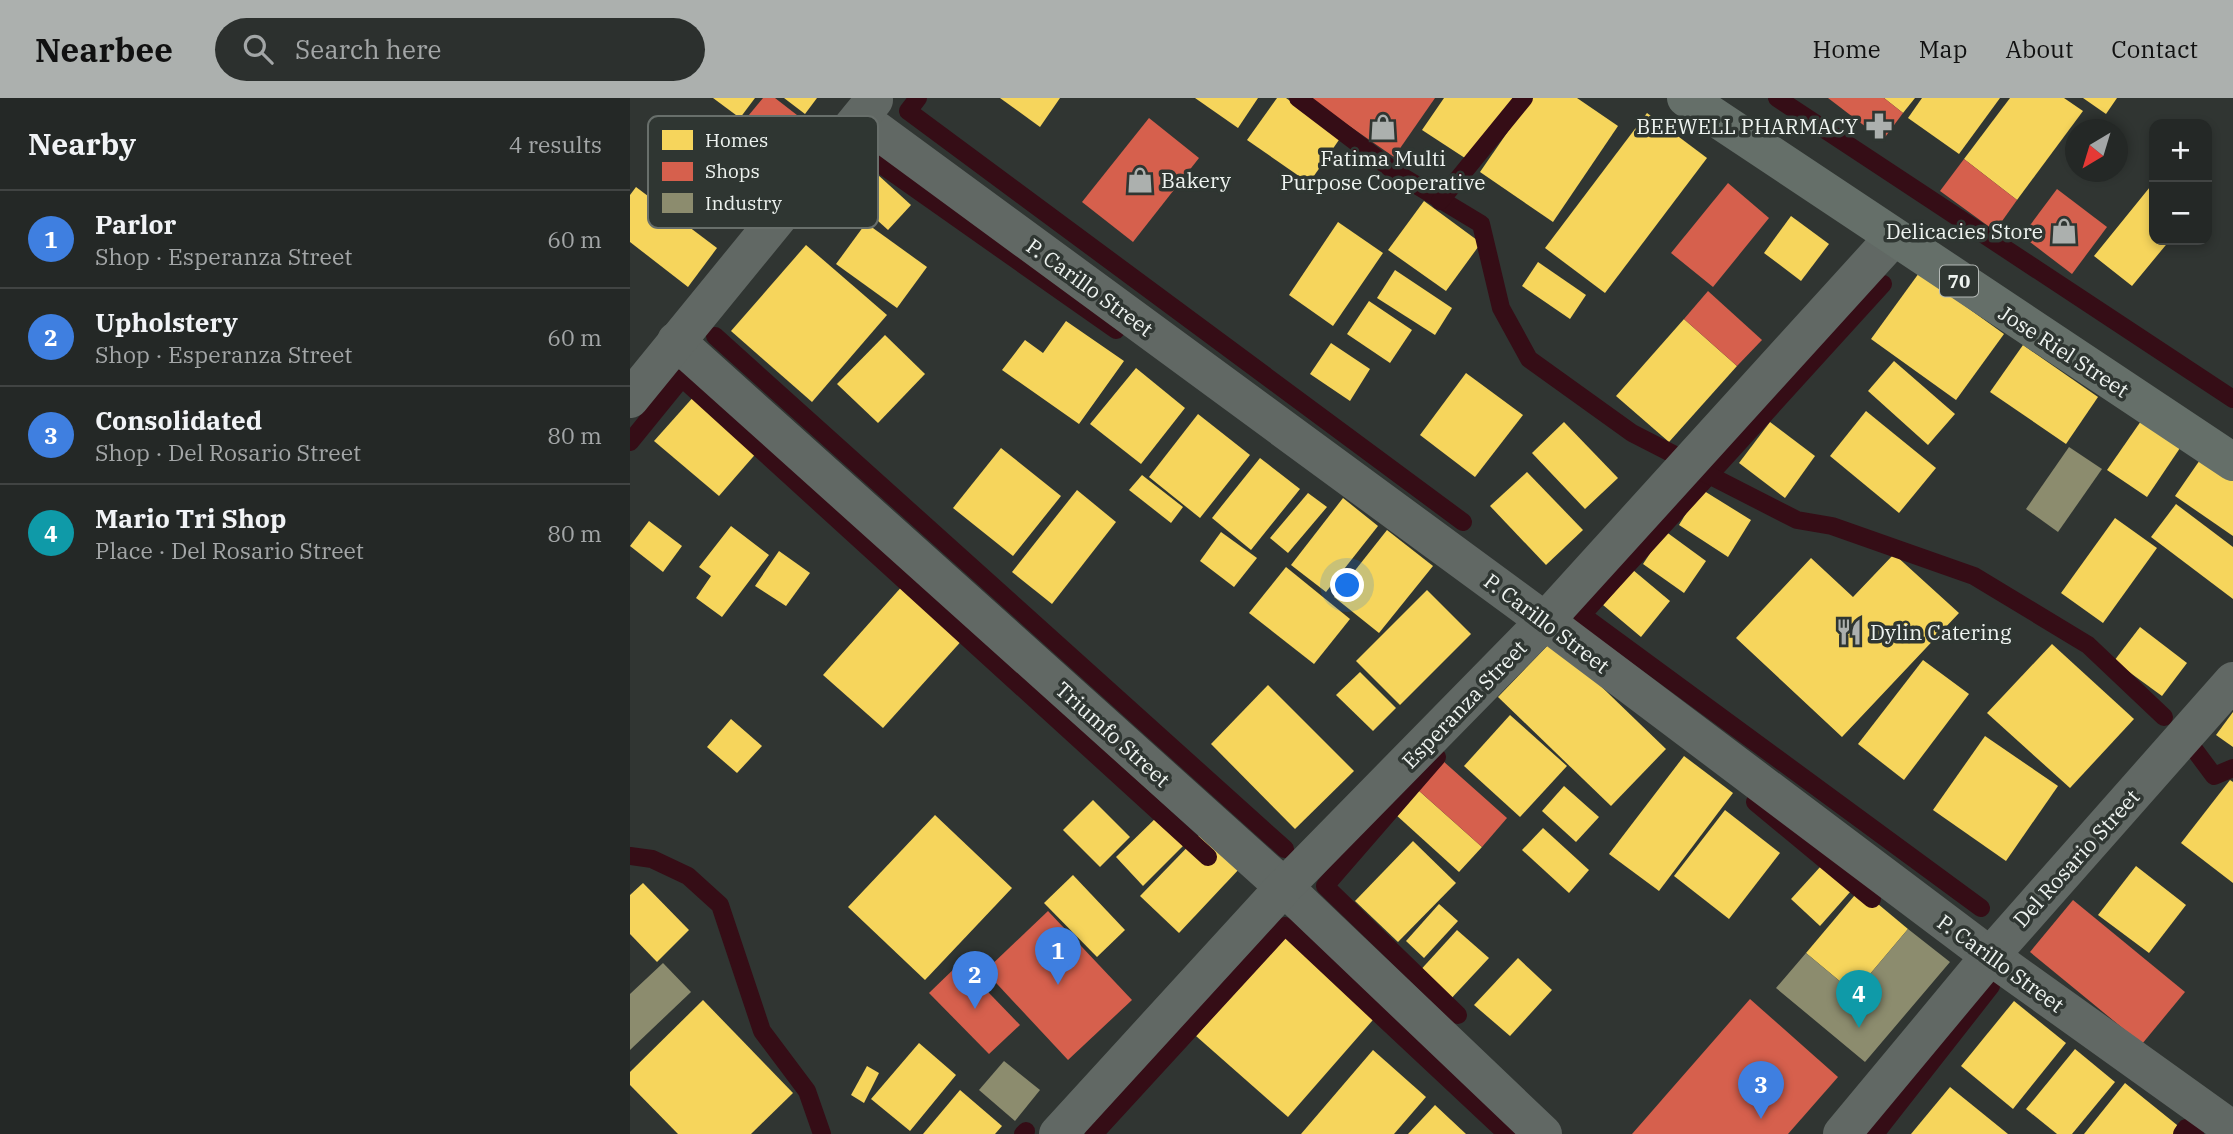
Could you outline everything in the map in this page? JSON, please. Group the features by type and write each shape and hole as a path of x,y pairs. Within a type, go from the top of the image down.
{"highway":[{"name":"Jose Riel Street","path":"1686,98 2233,462"}],"street":[{"name":"P. Carillo Street","path":"868,108 1990,956 2233,1130"},
{"path":"630,399 769,228"},
{"name":"Esperanza Street","path":"1058,1134 1284,887 1545,621 1893,238"},
{"name":"Triumfo Street","path":"676,341 1284,887 1543,1134"},
{"name":"Del Rosario Street","path":"1842,1134 1990,956 2233,681"}],"building: Homes":[{"path":"713,98 755,98 742,116 737,116"},
{"path":"784,98 817,98 805,114"},
{"path":"1000,98 1060,98 1040,127"},
{"path":"1195,98 1258,98 1238,128"},
{"path":"1277,98 1286,98 1341,137 1309,183 1247,140"},
{"path":"1444,98 1513,98 1471,162 1422,130"},
{"path":"1531,98 1577,98 1618,126 1553,222 1480,172"},
{"path":"1884,98 1915,98 1903,113"},
{"path":"1922,98 2000,98 1959,154 1908,118"},
{"path":"2010,98 2064,98 2083,111 2077,119 2065,119 2065,135 2017,200 1964,159"},
{"path":"2083,98 2117,98 2106,114"},
{"path":"1647,113 1707,158 1605,293 1545,248"},
{"path":"878,175 911,205 888,230 878,221"},
{"path":"636,187 648,196 648,228 690,228 717,248 688,287 630,242 630,195"},
{"path":"2149,188 2149,245 2166,245 2132,286 2094,256"},
{"path":"1424,201 1481,243 1446,291 1388,250"},
{"path":"1791,216 1829,244 1801,281 1764,253"},
{"path":"1338,222 1383,253 1333,326 1289,295"},
{"path":"862,228 873,228 927,267 897,308 836,264"},
{"path":"806,245 887,315 812,402 731,331"},
{"path":"1538,262 1586,295 1570,319 1522,286"},
{"path":"1395,270 1452,308 1435,335 1377,298"},
{"path":"1919,273 2004,334 1956,400 1871,339"},
{"path":"1369,301 1412,330 1390,363 1347,334"},
{"path":"1684,319 1737,366 1669,442 1616,396"},
{"path":"1066,321 1124,361 1079,424 1002,370 1025,340 1043,353"},
{"path":"885,335 925,374 878,423 837,384"},
{"path":"1331,343 1370,369 1350,401 1310,374"},
{"path":"2023,345 2098,397 2066,444 1990,392"},
{"path":"1894,361 1955,414 1928,445 1868,391"},
{"path":"1136,368 1185,408 1141,464 1090,424"},
{"path":"1466,373 1523,415 1475,477 1420,435"},
{"path":"696,394 759,450 719,496 654,441"},
{"path":"1866,411 1936,468 1899,513 1830,456"},
{"path":"1198,414 1250,455 1200,518 1149,477"},
{"path":"2141,421 2180,448 2147,497 2107,470"},
{"path":"1564,422 1618,478 1585,509 1532,453"},
{"path":"1770,422 1815,456 1785,498 1739,463"},
{"path":"1001,448 1061,496 1013,556 953,508"},
{"path":"2202,457 2233,479 2233,536 2175,496"},
{"path":"1260,458 1300,489 1251,550 1212,518"},
{"path":"1527,472 1583,530 1546,565 1490,506"},
{"path":"1142,475 1183,507 1171,523 1129,490"},
{"path":"1701,489 1751,520 1728,557 1679,525"},
{"path":"1077,490 1116,522 1052,604 1012,572"},
{"path":"1308,493 1327,507 1288,553 1270,538"},
{"path":"1343,498 1378,526 1326,592 1291,565"},
{"path":"2176,504 2233,547 2233,599 2151,537"},
{"path":"2115,518 2157,548 2103,623 2061,593"},
{"path":"649,521 682,546 663,572 630,546"},
{"path":"731,526 769,555 722,617 696,598 711,576 699,567"},
{"path":"1387,530 1433,566 1379,633 1334,597"},
{"path":"1665,531 1706,561 1684,593 1643,564"},
{"path":"1221,532 1257,558 1234,587 1200,561"},
{"path":"779,551 810,573 786,606 755,586"},
{"path":"1894,554 1959,613 1842,737 1736,638 1811,558 1853,597"},
{"path":"1286,567 1350,619 1314,664 1249,613"},
{"path":"1633,570 1670,601 1641,637 1603,605"},
{"path":"904,584 965,637 883,728 823,675"},
{"path":"1427,590 1471,634 1400,705 1356,661"},
{"path":"2140,627 2187,663 2162,696 2114,661"},
{"path":"1553,640 1666,749 1611,806 1498,697"},
{"path":"2052,644 2134,719 2070,788 1987,713"},
{"path":"1923,660 1969,694 1904,780 1858,744"},
{"path":"1360,672 1396,708 1373,731 1336,695"},
{"path":"1268,685 1354,771 1295,829 1211,744"},
{"path":"2233,712 2233,747 2216,735"},
{"path":"1510,715 1567,766 1520,817 1464,766"},
{"path":"731,719 762,746 737,773 707,747"},
{"path":"1985,736 2058,786 2006,861 1933,810"},
{"path":"1684,756 1733,793 1659,891 1609,854"},
{"path":"2230,780 2233,782 2233,883 2181,843"},
{"path":"1564,786 1599,817 1576,842 1542,811"},
{"path":"1417,789 1482,847 1459,872 1395,814"},
{"path":"1093,800 1130,837 1100,867 1063,830"},
{"path":"1725,810 1780,853 1729,919 1674,876"},
{"path":"1161,813 1189,840 1143,886 1116,857"},
{"path":"935,815 1012,888 925,980 848,907"},
{"path":"1543,828 1589,870 1569,893 1522,850"},
{"path":"1202,832 1241,867 1179,933 1140,896"},
{"path":"1413,841 1456,883 1398,942 1355,901"},
{"path":"1821,866 1851,891 1820,926 1791,899"},
{"path":"2136,866 2186,905 2149,953 2098,915"},
{"path":"1073,875 1125,930 1097,957 1044,903"},
{"path":"643,883 689,930 657,962 630,934 630,895"},
{"path":"1860,889 1908,929 1854,993 1806,953"},
{"path":"1439,904 1458,921 1424,958 1406,941"},
{"path":"1457,930 1489,958 1447,1003 1416,975"},
{"path":"1287,933 1379,1013 1288,1117 1196,1036"},
{"path":"1518,958 1552,990 1510,1036 1474,1005"},
{"path":"703,1000 793,1093 751,1134 678,1134 630,1085 630,1072"},
{"path":"2014,1001 2066,1043 2013,1109 1961,1066"},
{"path":"919,1043 956,1075 910,1131 871,1099"},
{"path":"2075,1049 2115,1082 2072,1134 2057,1134 2026,1109"},
{"path":"1373,1050 1426,1097 1394,1134 1301,1134"},
{"path":"867,1066 879,1073 864,1103 851,1095"},
{"path":"2125,1083 2182,1129 2178,1134 2084,1134"},
{"path":"1950,1087 2008,1134 1911,1134"},
{"path":"960,1090 1002,1126 995,1134 923,1134"},
{"path":"1435,1105 1466,1134 1408,1134"}],"building: Shops":[{"path":"763,98 775,98 798,116 748,116"},
{"name":"Fatima Multi Purpose Cooperative","path":"1309,98 1435,98 1394,157"},
{"name":"BEEWELL PHARMACY","path":"1828,98 1884,98 1903,113 1883,140"},
{"name":"Bakery","path":"1149,118 1199,158 1133,242 1082,202"},
{"name":"Delicacies Store","path":"1964,159 2017,200 1995,231 1940,191"},
{"path":"1728,183 1769,218 1713,287 1671,253"},
{"name":"Delicacies Store","path":"2057,189 2107,227 2072,274 2022,236"},
{"path":"1708,291 1762,340 1737,366 1684,319"},
{"path":"1443,761 1507,818 1482,847 1417,789"},
{"path":"2073,900 2185,992 2142,1044 2030,952"},
{"path":"1048,911 1132,1000 1068,1060 985,971"},
{"path":"960,963 1020,1025 989,1054 929,993"},
{"path":"1750,999 1838,1077 1788,1134 1632,1134"}],"building: Industry":[{"path":"2069,447 2102,469 2058,532 2026,509"},
{"path":"1908,929 1950,962 1865,1062 1776,988 1806,953 1854,993"},
{"path":"663,963 691,992 630,1050 630,994"},
{"path":"1004,1061 1040,1090 1015,1121 979,1090"}],"waterway":[{"path":"918,98 908,111 1463,522"},
{"path":"1298,98 1398,174 1481,224 1501,308 1529,359 1632,433 1673,454"},
{"path":"1440,201 1524,98"},
{"path":"1777,98 2233,399"},
{"path":"878,163 1116,330"},
{"path":"1883,284 1582,615 1981,908"},
{"path":"715,336 1285,849"},
{"path":"630,442 682,378 1208,857"},
{"path":"1703,472 1797,520 1832,526 1974,576 2088,645 2164,717"},
{"path":"2194,749 2214,776 2233,768"},
{"path":"1437,757 1325,886 1458,1015"},
{"path":"1755,802 1872,899"},
{"path":"630,856 652,859 688,876 720,905 762,1031 807,1091 822,1134"},
{"path":"1094,1134 1285,926 1507,1134"},
{"path":"1875,1134 1991,986"},
{"path":"2182,1134 2186,1128 2195,1134"},
{"path":"1023,1134 1026,1131"}],"place":[{"name":"BEEWELL PHARMACY","path":"1879,126"},
{"name":"Fatima Multi Purpose Cooperative","path":"1383,127"},
{"name":"Bakery","path":"1140,180"},
{"name":"Delicacies Store","path":"2064,231"},
{"name":"Dylin Catering","path":"1849,632"},
{"name":"Parlor","path":"1058,985"},
{"name":"Upholstery","path":"975,1009"},
{"name":"Mario Tri Shop","path":"1859,1028"},
{"name":"Consolidated","path":"1761,1119"}]}
